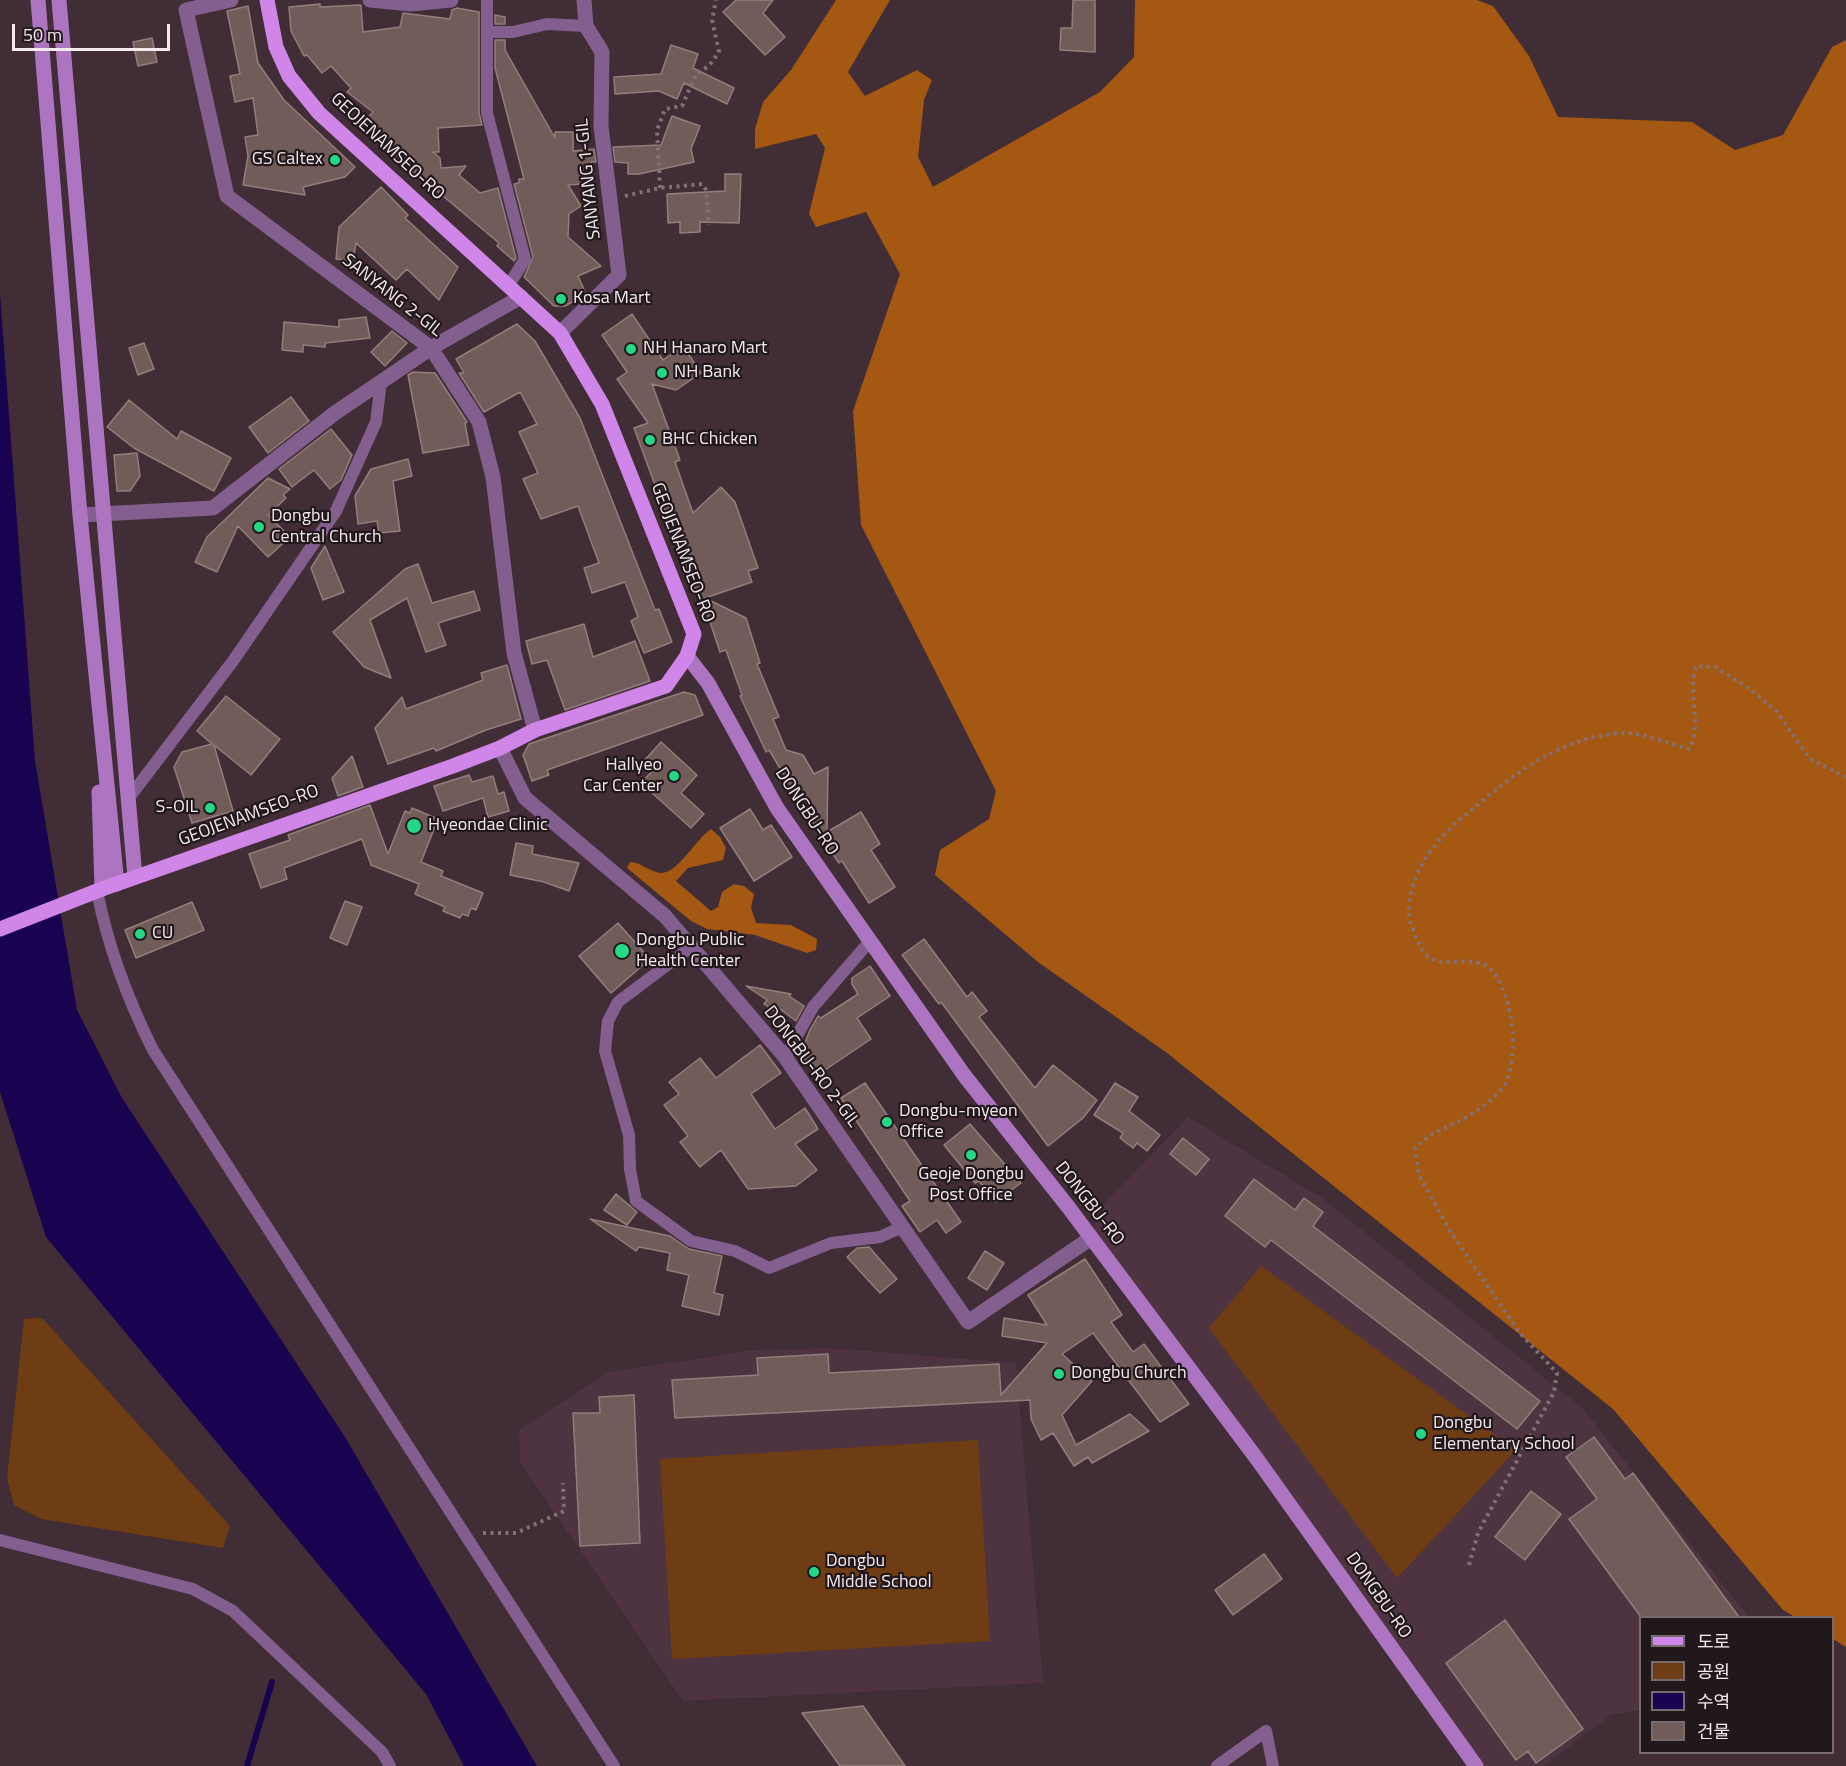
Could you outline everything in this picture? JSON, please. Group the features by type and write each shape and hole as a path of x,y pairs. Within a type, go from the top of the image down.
{"main road":[{"name":"GEOJENAMSEO-RO","path":"0,929 99,890 500,748 535,730 666,686 687,656 694,634 602,404 560,333 319,113 289,75 276,47 267,0"}],"street":[{"path":"38,0 80,515 117,884"},
{"path":"60,0 135,877"},
{"name":"SANYANG 2-GIL","path":"231,0 186,10 227,196 430,348 479,422 493,477 514,653 535,730"},
{"path":"370,0 411,4 451,0"},
{"name":"SANYANG 1-GIL","path":"560,333 619,275 601,126 602,52 586,26 584,0"},
{"path":"80,515 213,508 335,413 430,348 522,297"},
{"name":"DONGBU-RO","path":"687,656 708,683 777,808 985,1104 1091,1238 1257,1459 1476,1766"},
{"name":"DONGBU-RO 2-GIL","path":"500,748 525,798 665,916 784,1057 968,1322 1091,1238"},
{"path":"99,890 98,794 105,775"}],"lane":[{"path":"487,0 487,113 525,259 509,285"},
{"path":"487,32 513,32 547,24 586,26"},
{"path":"128,799 232,661 336,511 376,422 381,382"},
{"path":"99,890 102,918 129,1000 153,1050 614,1766"},
{"path":"784,1057 813,1007 870,941"},
{"path":"691,947 618,1002 608,1021 605,1051 628,1135 630,1169 636,1201 691,1241 735,1251 769,1268 831,1244 880,1237 902,1227"},
{"path":"0,1540 193,1589 233,1611 382,1752 390,1766"},
{"path":"1217,1766 1266,1731 1273,1766"}],"path":[{"path":"660,188 657,130 665,110 682,106 696,74 709,66 719,52 712,20 716,0"},
{"path":"610,200 660,188 702,183 706,190 709,225"},
{"path":"1469,1565 1478,1533 1554,1392 1557,1373 1519,1332 1450,1232 1419,1175 1415,1148 1423,1139 1465,1119 1494,1097 1508,1079 1513,1044 1505,993 1491,968 1480,963 1444,963 1431,960 1422,952 1409,918 1412,887 1426,856 1446,830 1518,771 1550,752 1596,736 1625,733 1689,748 1695,739 1691,679 1696,666 1715,667 1750,689 1778,712 1810,759 1846,777"},
{"path":"464,1533 516,1533 564,1511 563,1483"}],"shaded area":[{"path":"836,0 890,0 848,72 865,96 917,70 932,80 924,100 918,157 933,187 1100,92 1134,57 1135,0 1477,0 1493,6 1529,56 1558,117 1692,122 1735,150 1783,135 1832,47 1846,40 1846,1647 1834,1640 1834,1616 1793,1616 1783,1610 1613,1409 1167,1053 1038,962 935,875 940,850 989,819 996,791 861,525 853,411 900,274 866,212 816,227 809,214 825,148 816,134 755,149 755,129 763,102 791,70"},
{"path":"711,829 720,837 726,848 723,860 688,868 676,881 711,911 718,907 722,892 734,884 744,886 754,894 751,908 756,923 791,925 817,939 816,950 807,953 755,935 707,929 691,921 627,868 630,862 657,872 667,872 674,868"},
{"name":"Dongbu Elementary School","path":"1188,1117 1322,1198 1583,1409 1748,1616 1639,1616 1639,1710 1612,1714 1544,1766 1476,1766 1091,1238 1099,1209"},
{"name":"Dongbu Middle School","path":"829,1348 1016,1363 1043,1683 683,1701 520,1462 519,1430 609,1372 755,1350"}],"green space":[{"path":"1261,1266 1516,1450 1397,1578 1209,1328"},
{"path":"42,1318 230,1526 223,1548 41,1519 14,1505 7,1478 24,1319"},
{"path":"978,1440 990,1641 672,1659 660,1459"}],"water":[{"path":"0,295 35,761 77,1010 122,1098 345,1437 537,1766 464,1766 426,1694 46,1237 0,1092"}],"building":[{"path":"736,0 773,0 763,13 785,37 765,55 723,12"},
{"path":"1073,0 1095,0 1095,52 1060,50 1061,28 1072,28"},
{"path":"320,4 320,7 361,5 363,32 400,27 403,13 450,19 452,10 457,8 479,12 479,113 482,125 438,128 439,152 433,152 440,158 441,168 466,166 459,175 480,193 498,188 516,258 514,261 497,246 499,243 380,143 384,138 364,121 373,112 347,92 351,88 331,66 322,73 307,55 304,56 291,31 289,7"},
{"path":"248,6 258,63 284,100 355,167 345,177 303,187 305,195 243,185 248,156 245,137 258,135 253,98 235,102 230,76 240,74 227,11"},
{"path":"495,15 505,17 505,24 495,24"},
{"path":"152,38 157,62 138,66 133,42"},
{"path":"495,40 505,40 505,50 555,138 555,132 573,132 573,151 594,149 596,162 591,162 594,183 568,185 581,206 569,214 568,237 601,266 578,276 586,294 565,306 554,306 524,277 533,257 514,184 519,183 519,179 524,179 495,68"},
{"path":"671,45 698,54 693,68 734,88 727,104 684,83 677,99 659,91 615,94 614,77 661,74"},
{"path":"672,116 700,126 691,149 694,162 639,174 628,174 628,163 615,162 613,147 661,145"},
{"path":"725,174 741,174 739,223 700,222 700,232 680,233 680,222 668,223 667,194 725,191"},
{"path":"381,187 408,215 405,218 458,267 439,300 407,269 396,280 356,243 353,261 336,259 339,227"},
{"path":"632,314 663,360 683,346 701,373 676,390 652,384 680,460 675,462 693,513 721,487 735,502 758,568 748,571 752,582 705,598 746,618 760,663 757,664 779,717 773,719 786,750 803,755 814,774 828,767 827,832 861,812 880,844 871,850 895,887 869,903 842,861 839,863 827,846 769,750 766,752 740,696 742,695 726,650 720,652 701,595 698,596 679,550 634,428 648,423 617,379 627,372 602,335"},
{"path":"366,317 370,338 325,343 325,347 303,345 303,352 282,350 284,322 339,327 339,320"},
{"path":"517,324 535,341 580,418 655,610 659,609 672,642 644,653 631,621 638,617 625,582 592,593 584,568 599,563 578,506 541,519 523,479 538,473 519,432 537,424 520,392 484,412 459,373 464,373 456,359"},
{"path":"392,331 407,343 385,366 371,352"},
{"path":"144,343 154,369 138,375 129,348"},
{"path":"413,372 435,373 467,422 465,423 469,445 423,453 408,375"},
{"path":"291,397 309,421 268,453 249,427"},
{"path":"129,400 177,439 181,431 231,458 214,491 134,448 107,427"},
{"path":"331,429 352,455 341,480 330,489 314,470 292,487 279,469"},
{"path":"137,453 140,476 130,491 117,491 114,455"},
{"path":"408,459 412,476 393,481 400,531 379,533 377,521 358,524 355,496 371,469"},
{"name":"Dongbu Central Church","path":"268,478 290,489 283,495 286,498 268,515 290,537 268,557 238,526 217,572 195,562 207,537"},
{"path":"325,546 344,592 323,600 311,568"},
{"path":"418,564 432,603 474,591 480,610 438,623 446,645 426,652 407,598 370,620 391,678 364,667 333,632 405,569"},
{"path":"584,624 593,657 635,641 650,681 565,710 547,660 532,664 526,641"},
{"path":"507,665 521,719 486,730 436,751 434,748 388,764 375,728 402,697 406,709 483,680 481,673"},
{"path":"684,692 695,695 703,715 547,770 549,775 532,781 523,755 529,744"},
{"path":"226,696 280,739 251,775 214,745 233,811 192,823 174,767 182,752 212,744 197,731"},
{"path":"661,742 697,775 681,793 704,814 691,828 641,783 653,770 643,762"},
{"path":"352,756 363,787 338,796 332,778"},
{"path":"469,775 472,782 493,776 498,794 504,792 509,811 488,817 483,798 443,811 434,786"},
{"path":"370,805 388,854 405,811 410,813 412,808 438,819 421,862 443,871 441,876 483,893 476,910 471,908 468,916 462,914 460,918 443,911 445,907 415,894 419,884 371,865 362,839 284,868 287,879 261,888 249,854 290,840 288,835"},
{"path":"750,809 763,830 771,825 792,857 754,881 720,828"},
{"path":"516,843 533,846 532,854 579,863 569,891 544,882 510,875"},
{"path":"345,901 362,907 347,945 330,938"},
{"path":"192,902 204,930 136,958 125,930"},
{"path":"618,923 650,959 611,993 579,956"},
{"path":"924,939 967,997 972,992 987,1011 979,1017 1035,1088 1053,1065 1097,1100 1083,1118 1048,1146 941,1002 939,1004 902,955"},
{"path":"870,966 890,996 857,1018 871,1039 816,1076 801,1053 810,1030 818,1016 821,1018 858,994 852,984 852,978"},
{"path":"746,986 791,994 789,996 804,1006 796,1021 780,1009 777,1013 764,1004 767,1000"},
{"path":"760,1045 781,1073 751,1094 775,1129 805,1108 818,1129 795,1144 817,1170 796,1186 748,1189 721,1150 700,1167 680,1142 688,1136 664,1105 679,1094 669,1082 700,1058 716,1078"},
{"path":"865,1083 961,1222 946,1233 937,1220 920,1232 902,1206 910,1201 841,1098"},
{"path":"1115,1083 1138,1097 1129,1111 1160,1135 1147,1151 1137,1143 1133,1148 1120,1138 1123,1133 1094,1115"},
{"path":"970,1124 1021,1183 995,1202 979,1181 975,1183 944,1145"},
{"path":"1183,1138 1209,1159 1196,1175 1170,1154"},
{"path":"1254,1179 1295,1210 1304,1198 1323,1212 1313,1226 1540,1401 1517,1429 1271,1240 1265,1247 1225,1216"},
{"path":"616,1194 637,1212 627,1225 604,1210"},
{"path":"590,1219 670,1236 689,1249 722,1256 714,1293 723,1295 719,1315 682,1306 689,1275 667,1270 670,1253 639,1247 636,1251"},
{"path":"869,1247 897,1279 880,1293 847,1257 857,1248"},
{"path":"985,1251 1004,1263 987,1290 968,1278"},
{"path":"1085,1259 1122,1315 1111,1322 1133,1352 1144,1344 1189,1404 1160,1422 1093,1333 1062,1354 1092,1381 1062,1415 1076,1445 1130,1414 1149,1431 1092,1463 1088,1457 1074,1466 1053,1433 1041,1440 1031,1419 1030,1400 675,1418 672,1380 758,1375 757,1358 828,1354 829,1373 999,1364 1001,1395 1047,1343 1002,1336 1004,1318 1047,1325 1028,1295"},
{"path":"634,1395 640,1543 580,1546 573,1413 600,1413 599,1397"},
{"path":"1594,1437 1625,1479 1633,1473 1738,1616 1640,1616 1569,1519 1597,1499 1566,1457"},
{"path":"1531,1491 1561,1514 1525,1560 1495,1537"},
{"path":"1264,1554 1282,1579 1233,1615 1215,1590"},
{"path":"1505,1620 1583,1729 1536,1763 1528,1751 1516,1760 1446,1663"},
{"path":"863,1706 905,1766 840,1766 802,1713"}],"waterway":[{"path":"247,1766 272,1682"}],"place":[{"name":"GS Caltex","path":"335,160"},
{"name":"Kosa Mart","path":"561,299"},
{"name":"NH Hanaro Mart","path":"631,349"},
{"name":"NH Bank","path":"662,373"},
{"name":"BHC Chicken","path":"650,440"},
{"name":"Dongbu Central Church","path":"259,527"},
{"name":"Hallyeo Car Center","path":"674,776"},
{"name":"S-OIL","path":"210,808"},
{"name":"Hyeondae Clinic","path":"414,826"},
{"name":"CU","path":"140,934"},
{"name":"Dongbu Public Health Center","path":"622,951"},
{"name":"Dongbu-myeon Office","path":"887,1122"},
{"name":"Geoje Dongbu Post Office","path":"971,1155"},
{"name":"Dongbu Church","path":"1059,1374"},
{"name":"Dongbu Elementary School","path":"1421,1434"},
{"name":"Dongbu Middle School","path":"814,1572"}]}
